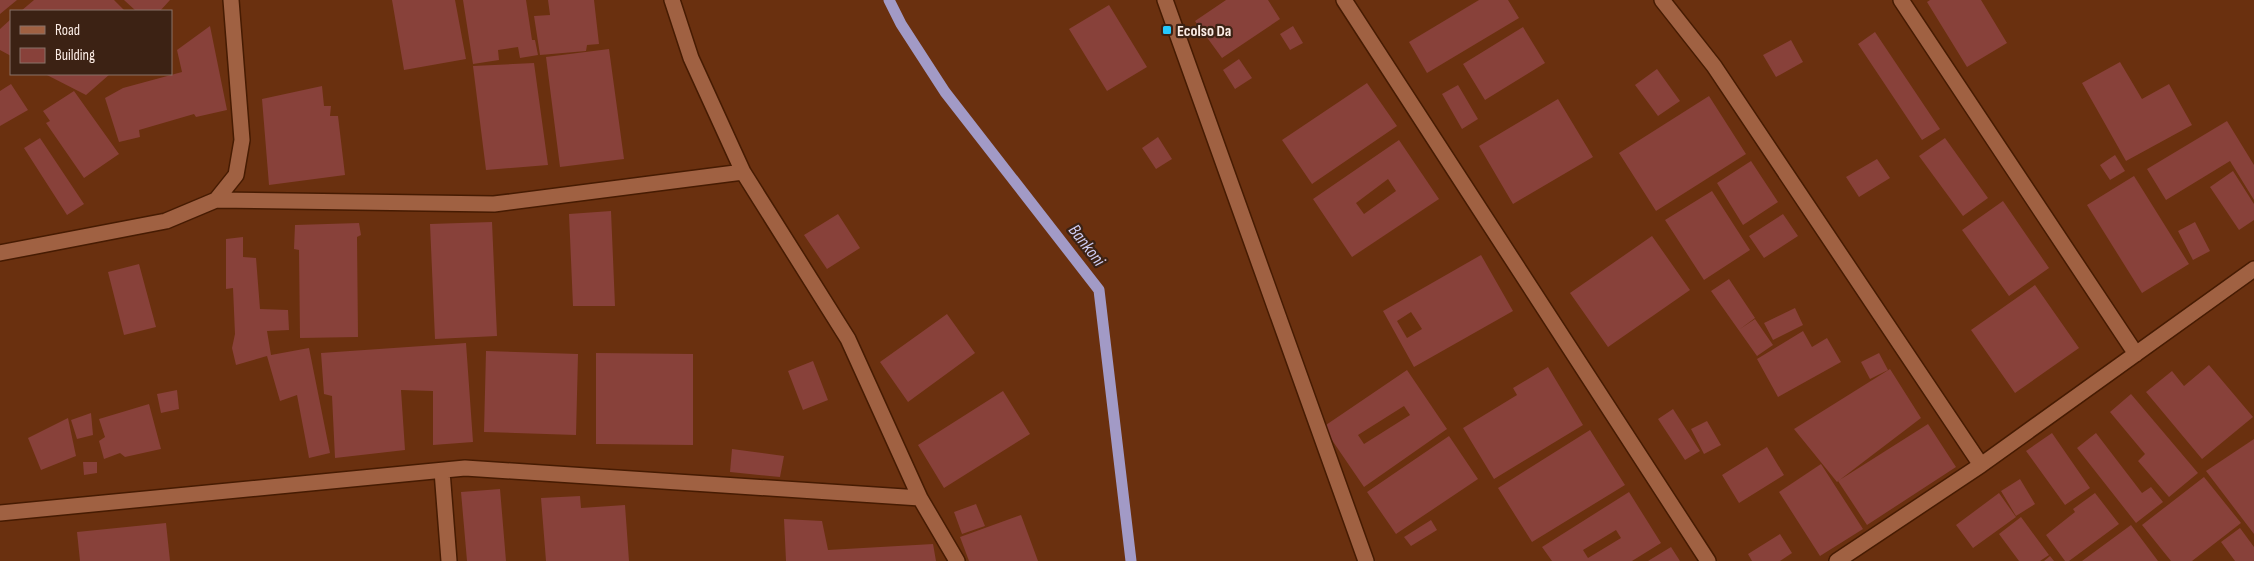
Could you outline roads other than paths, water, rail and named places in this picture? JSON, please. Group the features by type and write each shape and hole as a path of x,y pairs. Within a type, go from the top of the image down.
{"street":[{"path":"216,200 236,175 242,140 231,0"},
{"path":"672,0 691,58 743,172 848,339 920,498 957,561"},
{"path":"1165,0 1366,561"},
{"path":"1344,0 1708,561"},
{"path":"1662,0 1714,66 1981,465"},
{"path":"1901,0 2136,354"},
{"path":"0,253 166,221 216,200 494,204 743,172"},
{"path":"1837,561 1981,465 2254,269"},
{"path":"0,513 465,468 920,498"},
{"path":"442,471 449,561"}],"waterway":[{"name":"Bankoni","path":"889,0 901,24 945,92 1099,290 1131,561"}],"place":[{"name":"Ecolso Da","path":"1167,30"}]}
